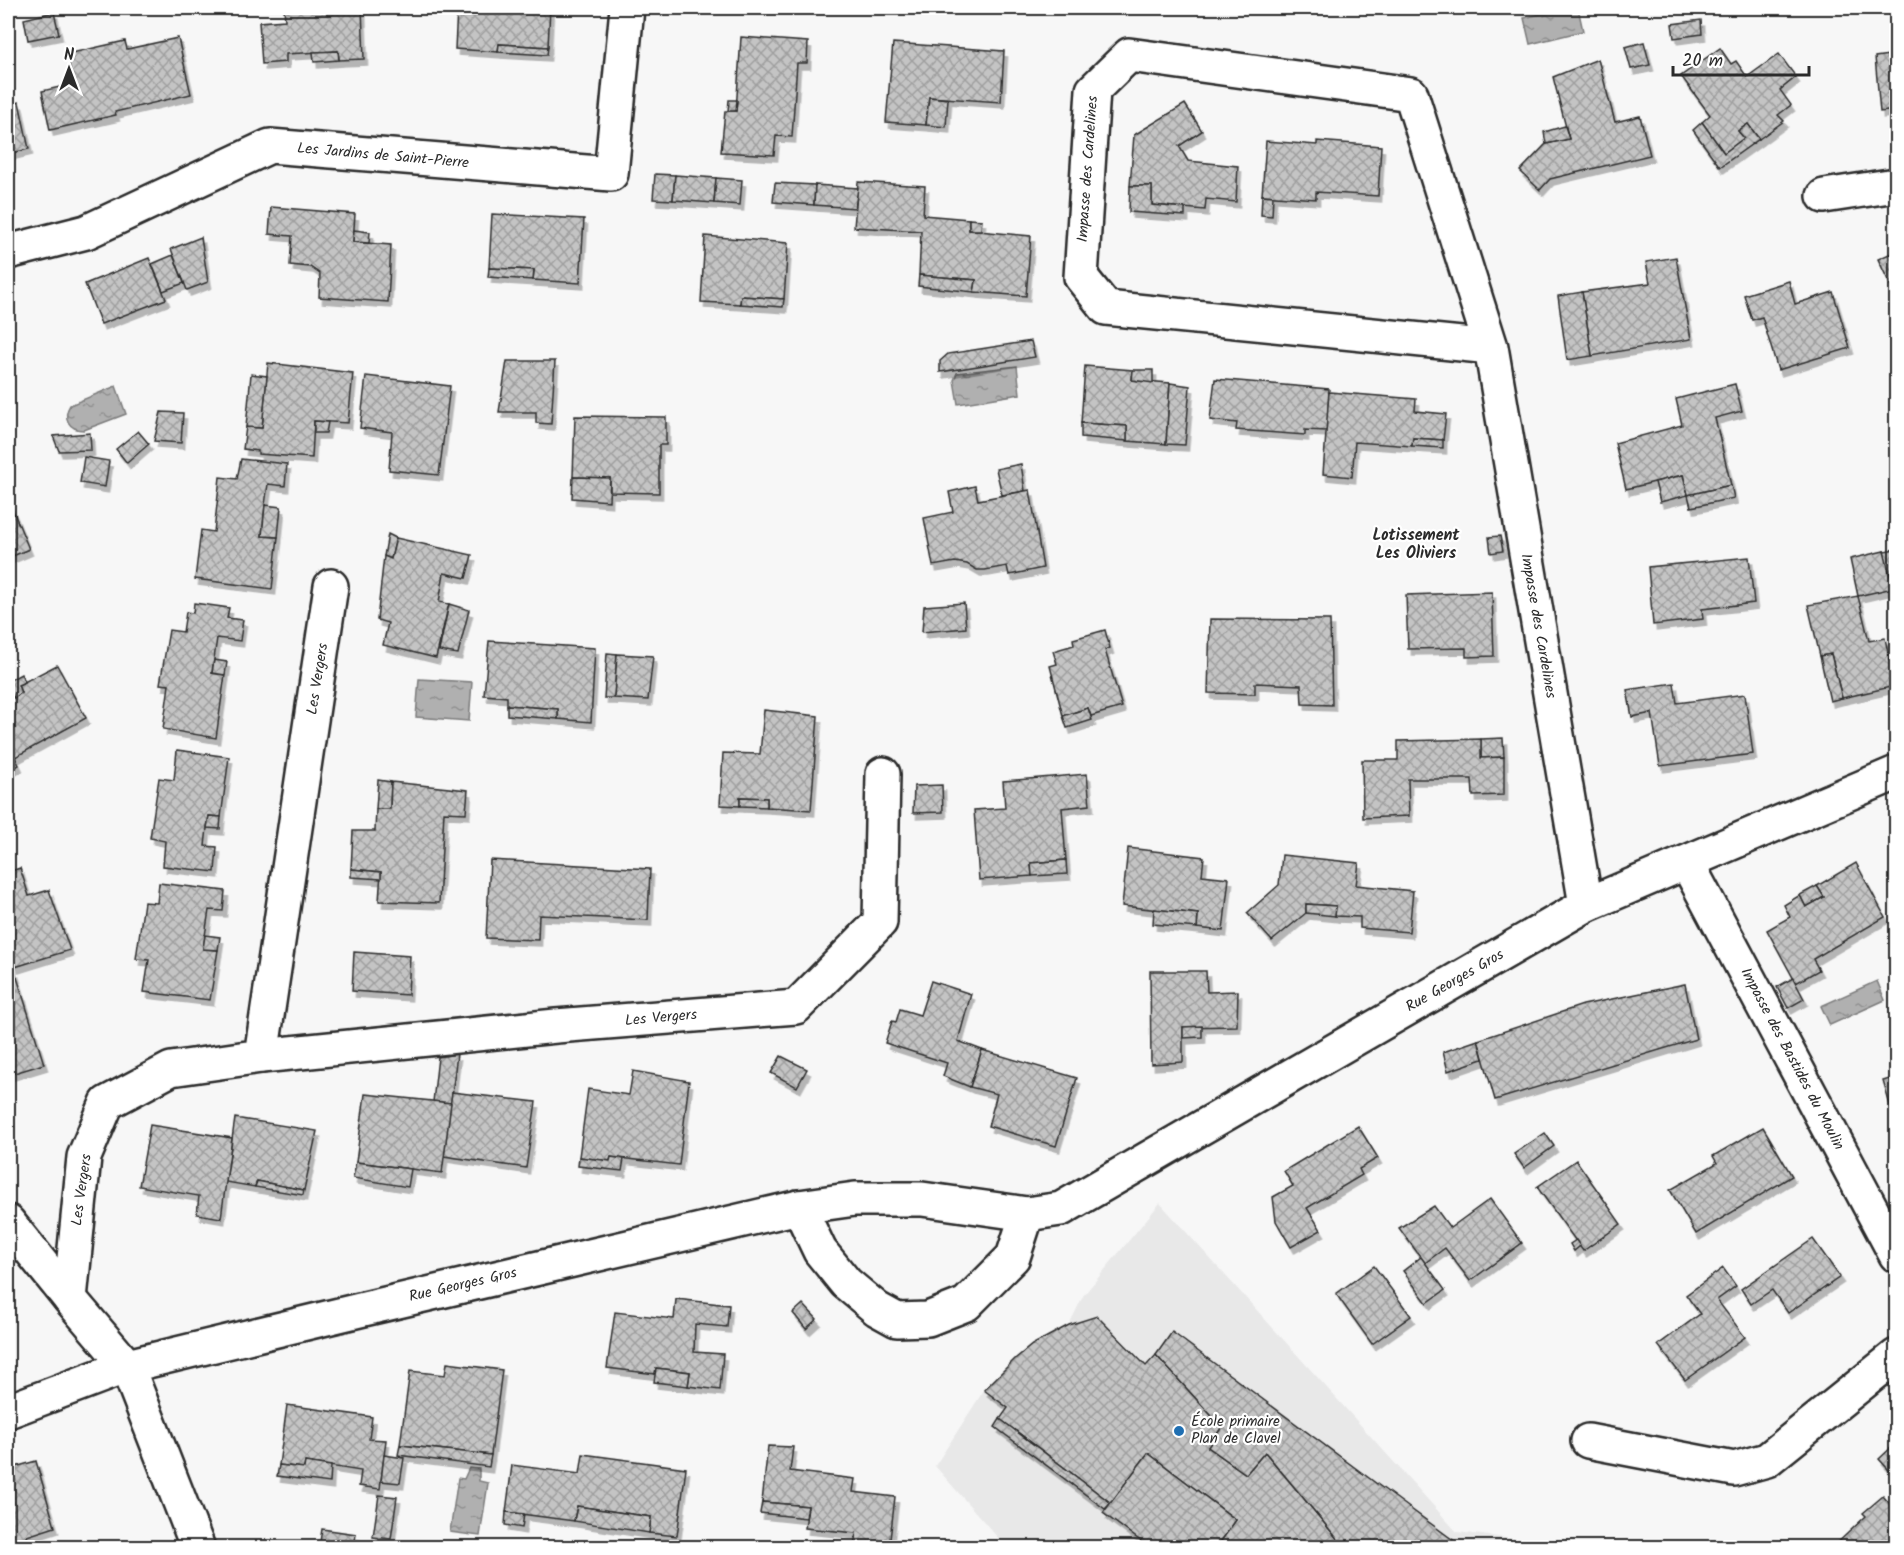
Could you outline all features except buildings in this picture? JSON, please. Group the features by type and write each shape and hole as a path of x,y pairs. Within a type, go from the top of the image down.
{"street":[{"name":"Les Jardins de Saint-Pierre","path":"8,252 86,232 270,146 611,174 627,8"},
{"name":"Impasse des Cardelines","path":"1491,347 1106,308 1081,277 1093,90 1129,56 1411,94 1491,347 1586,905"},
{"path":"1824,196 1896,185"},
{"name":"Les Vergers","path":"261,1056 331,586"},
{"name":"Rue Georges Gros","path":"8,1411 127,1366 364,1308 799,1207 855,1199 922,1199 1027,1214 1061,1209 1586,905 1896,773"},
{"name":"Les Vergers","path":"70,1299 84,1157 107,1103 171,1069 261,1056 556,1026 796,1007 880,922 883,774"},
{"name":"Impasse des Bastides du Moulin","path":"1687,863 1896,1255"},
{"path":"799,1207 820,1251 846,1283 877,1309 897,1320 928,1319 966,1304 1013,1257 1027,1214"},
{"path":"8,1222 127,1366 198,1548"},
{"path":"1588,1441 1734,1469 1767,1460 1896,1356"}],"shaded area":[{"path":"1160,1203 1457,1532 1581,1547 1006,1547 935,1466 984,1390 1032,1345 1069,1325 1083,1296"}],"water":[{"path":"1566,8 1578,8 1583,31 1530,44 1524,18"},
{"path":"1017,366 1020,394 958,404 954,380 957,373"},
{"path":"116,386 126,414 84,430 71,426 67,419 70,405"},
{"path":"419,679 472,682 469,721 416,717"},
{"path":"1877,981 1885,1000 1830,1025 1821,1006"},
{"path":"469,1468 479,1469 479,1481 488,1483 480,1536 450,1532 458,1478 464,1479"}],"place":[{"name":"École primaire Plan de Clavel","path":"1179,1431"}],"district":[{"name":"Lotissement Les Oliviers","path":"1416,544"}]}
